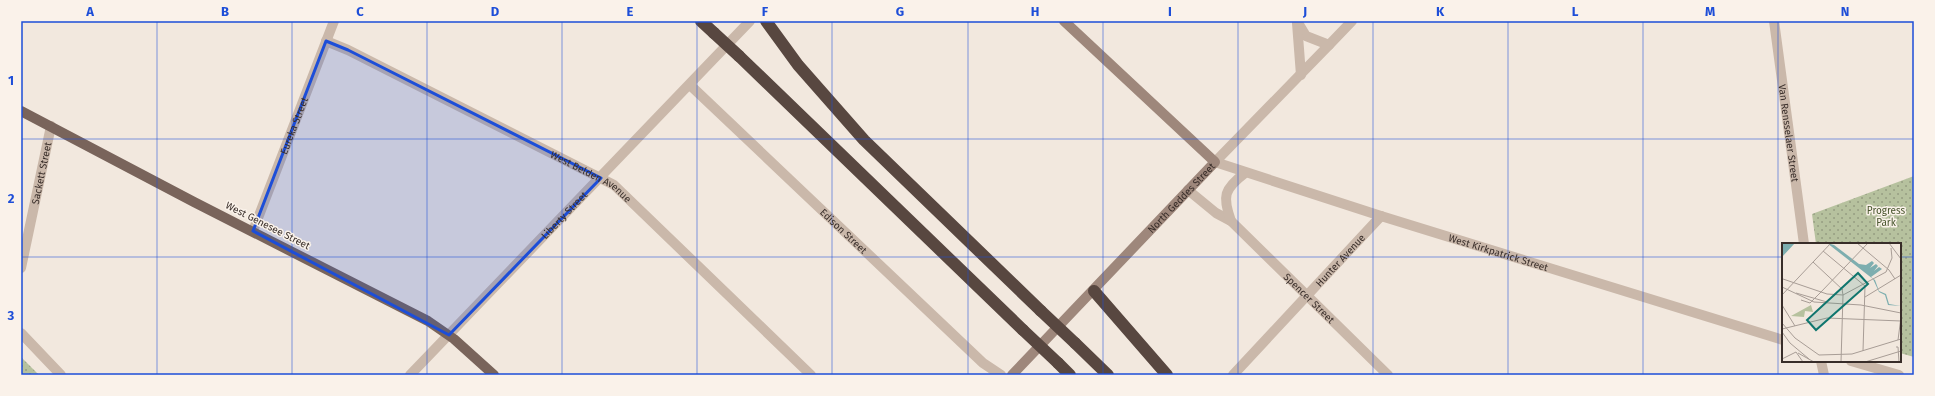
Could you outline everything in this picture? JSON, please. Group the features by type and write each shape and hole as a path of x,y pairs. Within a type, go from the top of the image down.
{"highway":[{"path":"702,21 1070,375"},
{"path":"767,23 798,66 864,140 1108,375"},
{"path":"1094,291 1167,375"}],"main road":[{"path":"1064,21 1215,162"},
{"name":"West Genesee Street","path":"21,111 194,202 428,321 449,335 494,375"},
{"name":"North Geddes Street","path":"1012,375 1094,291 1215,162"}],"street":[{"name":"Eureka Street","path":"253,231 334,21"},
{"name":"Liberty Street","path":"410,375 601,178 750,21"},
{"path":"1297,21 1306,36 1329,45"},
{"path":"1297,21 1300,75"},
{"name":"North Geddes Street","path":"1215,162 1352,21"},
{"name":"Van Rensselaer Street","path":"1774,21 1804,243"},
{"name":"West Belden Avenue","path":"326,42 348,50 614,185 633,201 706,275 811,375"},
{"name":"Edison Street","path":"690,85 983,363 1000,375"},
{"name":"Sackett Street","path":"21,268 51,126"},
{"name":"West Kirkpatrick Street","path":"1215,162 1381,216 1782,340"},
{"name":"Spencer Street","path":"1231,221 1225,203 1227,192 1231,184 1245,173"},
{"name":"Spencer Street","path":"1188,190 1216,213 1231,221 1388,375"},
{"name":"Hunter Avenue","path":"1232,375 1307,297 1381,216"},
{"path":"21,333 61,375"},
{"path":"1821,362 1824,375"},
{"path":"1854,362 1899,375"}],"highlighted area":[{"path":"326,41 348,50 601,178 449,335 253,231"}],"green space":[{"name":"Progress Park","path":"1914,176 1914,357 1901,353 1901,243 1816,243 1812,214"},
{"path":"21,357 39,375 21,375"}]}
